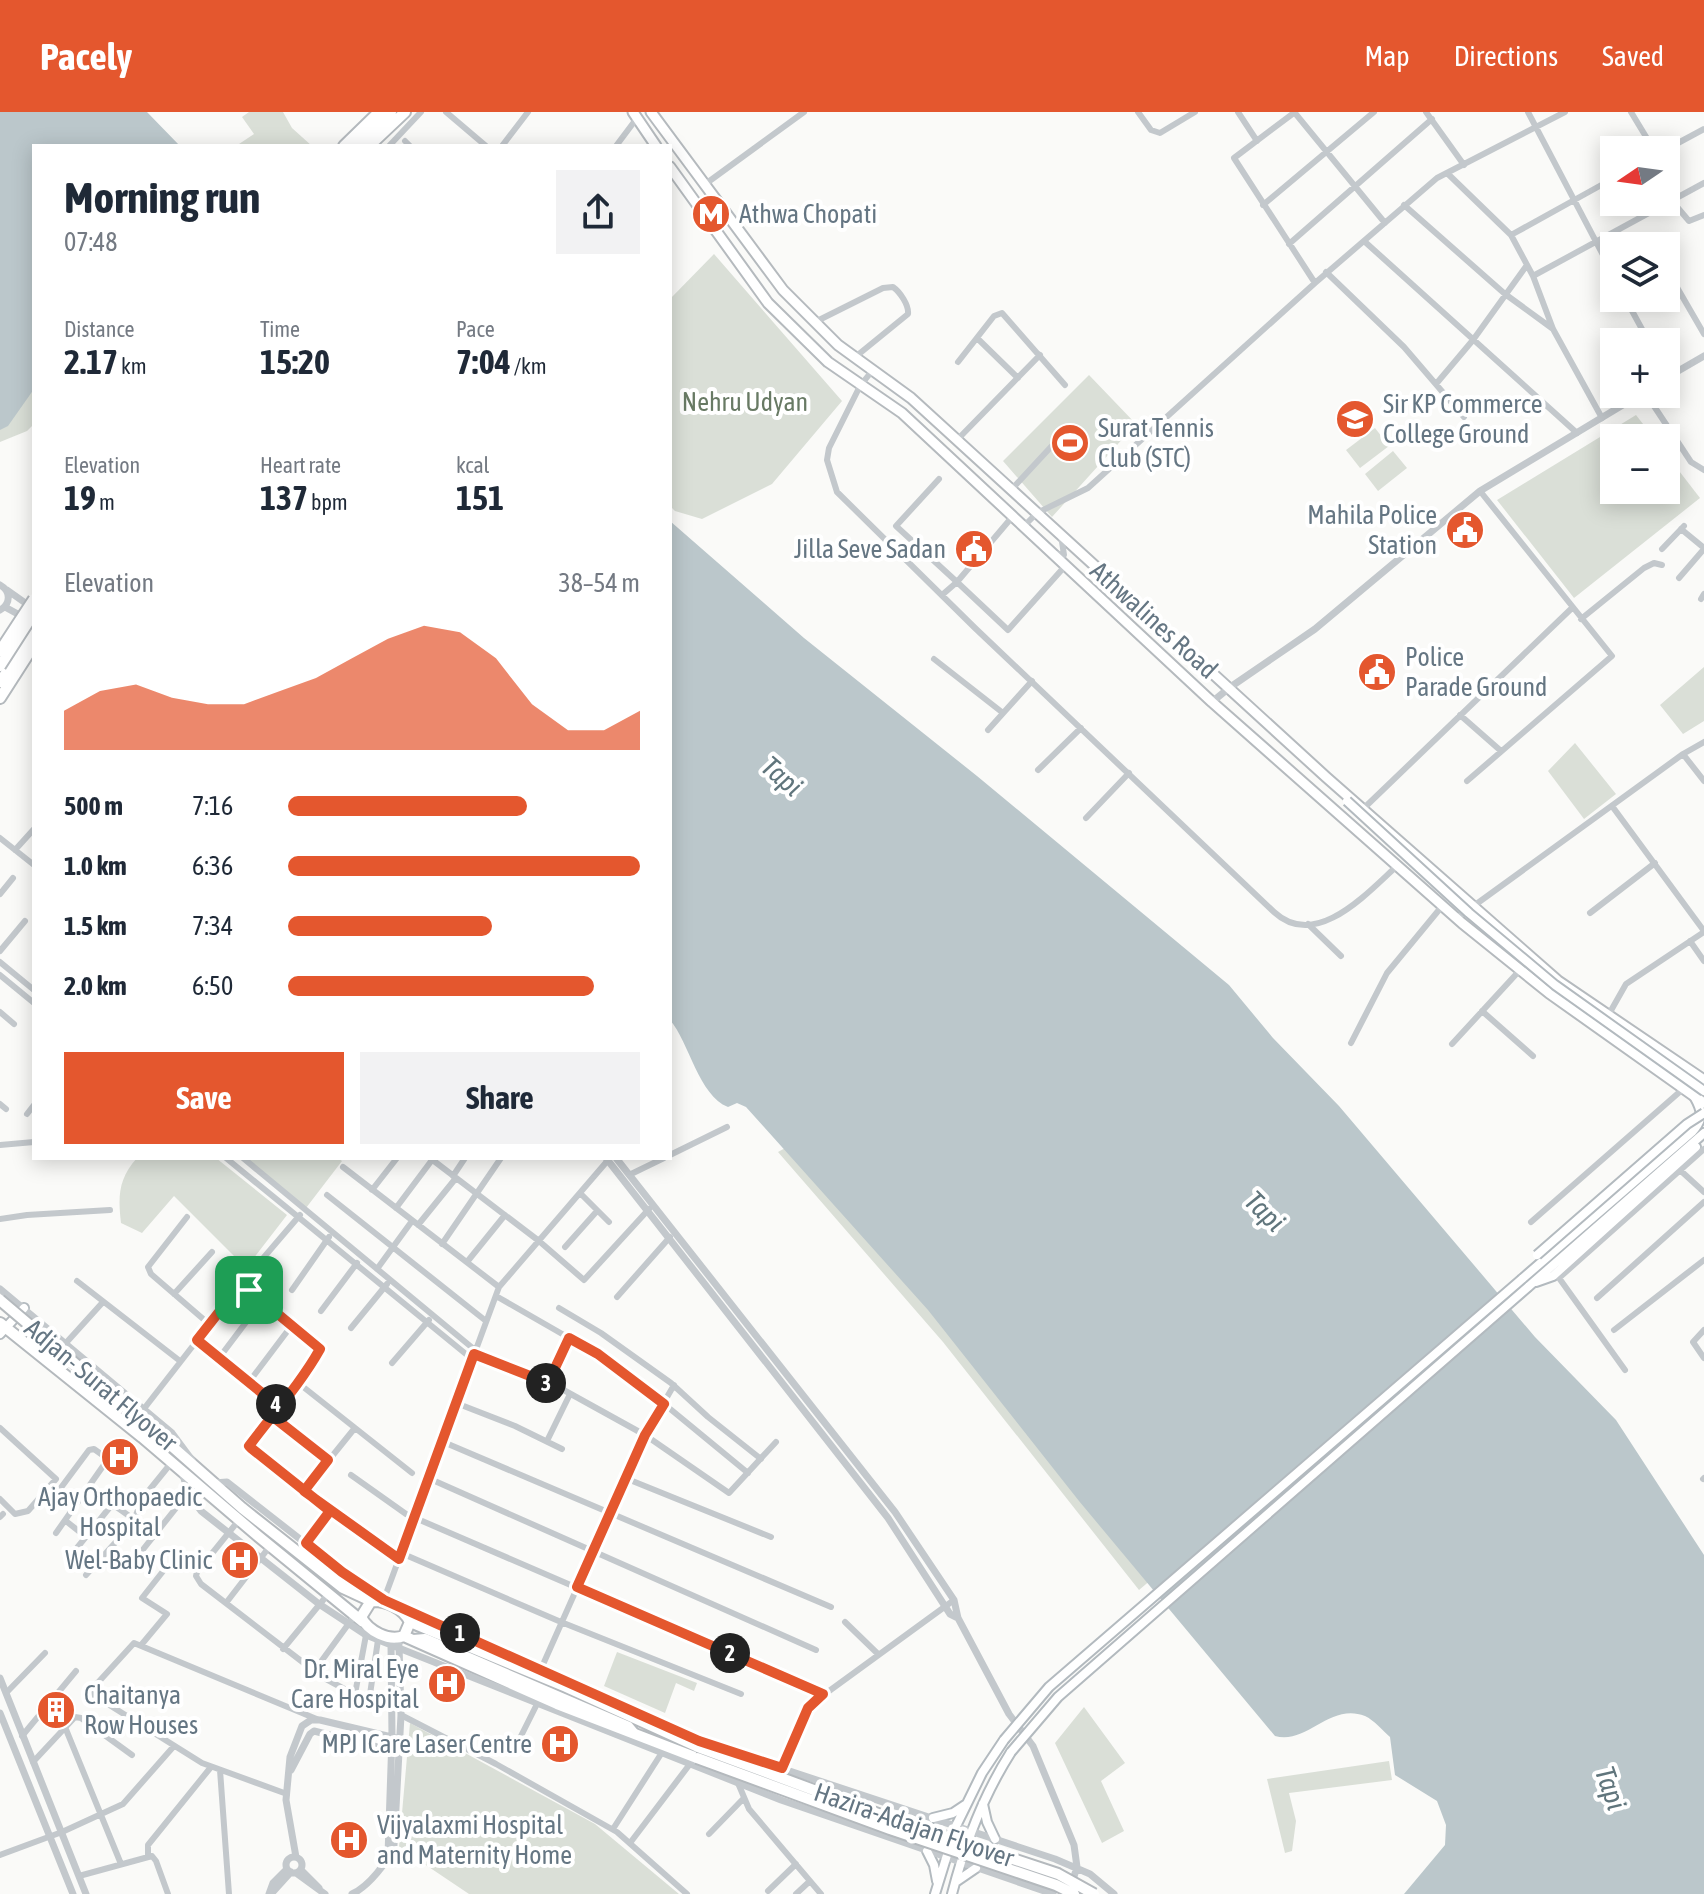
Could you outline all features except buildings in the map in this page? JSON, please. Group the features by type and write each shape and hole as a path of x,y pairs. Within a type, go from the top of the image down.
{"highway":[{"path":"346,144 379,112"},
{"path":"357,144 391,112"},
{"path":"371,144 405,112"},
{"path":"380,144 412,112"},
{"path":"0,651 32,602"},
{"path":"0,666 32,614"},
{"path":"0,682 32,634"},
{"path":"0,698 32,648"},
{"name":"Adjan- Surat Flyover","path":"0,1300 298,1553 335,1582 371,1601"},
{"name":"Hazira-Adajan Flyover","path":"2,1328 172,1462 359,1618 399,1641 641,1737 890,1829 1056,1885 1072,1894"},
{"path":"335,1582 342,1572"},
{"path":"359,1618 371,1601 383,1601"},
{"name":"Hazira-Adajan Flyover","path":"383,1601 404,1612 412,1623 645,1721 695,1757 1058,1874 1094,1894"},
{"path":"399,1641 412,1623"}],"main road":[{"name":"Athwalines Road","path":"651,112 775,281 854,358 911,398 1326,777 1558,981 1704,1080"},
{"path":"635,115 655,144"},
{"name":"Athwalines Road","path":"672,170 768,303 828,362 902,413 1212,702 1457,918 1520,970 1700,1100"},
{"path":"1201,691 1218,678"},
{"path":"1326,777 1347,801 1469,913 1555,985 1704,1091"},
{"path":"1629,1050 1639,1036"},
{"path":"953,1890 971,1831 994,1780 1011,1752 1058,1697 1692,1132 1699,1125 1702,1114 1700,1100"},
{"path":"1526,1282 1537,1255 1687,1124 1704,1113"},
{"path":"1526,1282 1553,1276 1685,1157 1704,1135"},
{"path":"936,1890 956,1826 982,1773 1004,1740 1049,1687 1704,1135"},
{"path":"2,1328 24,1308"},
{"path":"933,1818 953,1813 967,1804"},
{"path":"983,1804 995,1839"},
{"path":"927,1851 934,1865 936,1890"},
{"path":"953,1890 964,1874 976,1868"}],"street":[{"path":"391,144 421,112"},
{"path":"446,112 484,144"},
{"path":"515,112 523,119"},
{"path":"504,144 528,112"},
{"path":"704,185 804,112"},
{"path":"1138,112 1151,130 1160,133 1195,112"},
{"path":"1238,112 1257,141"},
{"path":"1315,283 1234,158 1295,112 1385,223"},
{"path":"1263,205 1374,112"},
{"path":"1426,112 1464,165"},
{"path":"1528,112 1600,249"},
{"path":"1024,526 1037,513 1088,488 1326,272 1437,178 1565,112"},
{"path":"1631,112 1646,136"},
{"path":"617,144 635,115"},
{"path":"1289,244 1432,119"},
{"path":"1680,142 1704,129"},
{"path":"1447,173 1511,235 1533,276 1553,329 1602,418"},
{"path":"1680,196 1704,183"},
{"path":"1511,235 1600,186"},
{"path":"1404,205 1505,294 1553,329"},
{"path":"1680,210 1689,221 1704,215"},
{"path":"1533,276 1645,216"},
{"path":"1364,241 1577,433"},
{"path":"1436,384 1473,340 1527,265"},
{"path":"1326,272 1404,347 1464,417"},
{"path":"815,322 883,288 896,289 908,307 908,314 854,358"},
{"path":"1680,293 1704,334"},
{"path":"958,362 994,316 1002,313 1065,385"},
{"path":"977,338 1018,378"},
{"path":"957,440 1040,355"},
{"path":"1680,369 1704,356"},
{"path":"872,371 860,386 829,448 827,460 837,492 1284,922 1298,926 1331,919 1346,912 1398,865"},
{"path":"1212,702 1315,629 1480,491 1620,408"},
{"path":"1654,408 1691,462 1704,470"},
{"path":"1011,490 1061,436"},
{"path":"939,479 896,526 1008,630 1066,565"},
{"path":"1467,781 1612,656 1480,491"},
{"path":"942,595 957,582 1013,516"},
{"path":"1662,549 1683,528 1704,548 1679,578"},
{"path":"1054,553 1064,555 1061,535"},
{"path":"1581,619 1644,568 1654,563 1662,565"},
{"path":"3,587 9,597 2,609 32,622"},
{"path":"3,587 32,609"},
{"path":"1363,809 1572,608"},
{"path":"934,659 1003,713"},
{"path":"988,730 1032,681"},
{"path":"1460,715 1501,751"},
{"path":"1038,770 1081,728"},
{"path":"1457,918 1683,754 1704,742"},
{"path":"1683,754 1704,781"},
{"path":"1086,818 1129,773"},
{"path":"1609,1014 1626,984 1704,931 1612,806"},
{"path":"15,850 32,831"},
{"path":"0,838 32,861"},
{"path":"1590,913 1655,863"},
{"path":"0,894 13,878"},
{"path":"1351,1043 1387,973 1443,905"},
{"path":"0,951 25,921"},
{"path":"1308,924 1341,956"},
{"path":"1690,941 1704,961"},
{"path":"0,962 31,988"},
{"path":"1452,1044 1520,970"},
{"path":"0,976 32,1001"},
{"path":"1482,1011 1533,1056"},
{"path":"0,1012 14,1024"},
{"path":"1531,1222 1683,1089"},
{"path":"27,1114 32,1108"},
{"path":"672,1154 727,1127"},
{"path":"0,1145 32,1142"},
{"path":"1625,1370 1559,1278 1704,1149"},
{"path":"228,1160 427,1322 474,1354 570,1394 645,1435 729,1493 776,1442"},
{"path":"245,1160 433,1316 474,1354"},
{"path":"372,1190 395,1160"},
{"path":"396,1208 430,1160"},
{"path":"432,1160 539,1241 584,1280 650,1207"},
{"path":"377,1269 454,1177 464,1160"},
{"path":"442,1244 500,1160"},
{"path":"383,1601 499,1287 609,1160"},
{"path":"611,1160 629,1175 650,1207"},
{"path":"611,1160 895,1512 954,1600 958,1618 1009,1714 1033,1746 1074,1845 1077,1867 1072,1894"},
{"path":"629,1175 660,1160"},
{"path":"343,1167 499,1287"},
{"path":"1681,1171 1704,1192"},
{"path":"580,1193 609,1222"},
{"path":"327,1195 486,1321"},
{"path":"1597,1298 1704,1202"},
{"path":"0,1219 110,1210"},
{"path":"143,1410 241,1284 305,1210"},
{"path":"565,1247 597,1211"},
{"path":"467,1262 505,1215"},
{"path":"187,1217 148,1267 151,1274 209,1324"},
{"path":"292,1290 332,1232"},
{"path":"617,1297 672,1235"},
{"path":"174,1294 212,1252"},
{"path":"321,1311 362,1257"},
{"path":"1614,1330 1704,1260"},
{"path":"351,1328 390,1280"},
{"path":"77,1281 180,1361"},
{"path":"241,1284 320,1349 249,1447 330,1511 400,1556 741,1694"},
{"path":"0,1289 172,1433 201,1471"},
{"path":"496,1296 598,1354 748,1473"},
{"path":"219,1358 262,1301"},
{"path":"65,1344 103,1302"},
{"path":"559,1308 606,1336 674,1385 761,1459"},
{"path":"392,1363 433,1316"},
{"path":"249,1382 292,1325"},
{"path":"1704,1330 1693,1342 1704,1358"},
{"path":"548,1383 569,1338"},
{"path":"197,1340 278,1406"},
{"path":"761,1349 888,1518 950,1614 958,1618"},
{"path":"297,1382 412,1473"},
{"path":"541,1669 645,1435 674,1385"},
{"path":"547,1441 570,1394"},
{"path":"456,1403 562,1449"},
{"path":"272,1416 328,1460"},
{"path":"0,1428 56,1479 26,1512 15,1514 0,1499"},
{"path":"304,1491 354,1429"},
{"path":"441,1441 831,1607"},
{"path":"56,1533 108,1459 94,1449 89,1450 57,1493"},
{"path":"86,1575 135,1520 142,1499 172,1462"},
{"path":"182,1471 188,1493 201,1511 319,1604 366,1635 378,1640 399,1641 537,1704 661,1754 695,1757 738,1783 1053,1894"},
{"path":"351,1475 413,1517 823,1694"},
{"path":"428,1478 816,1650"},
{"path":"625,1478 771,1537"},
{"path":"214,1483 227,1482 383,1601 699,1741 1077,1867 1114,1894"},
{"path":"141,1552 188,1493"},
{"path":"68,1559 113,1505 135,1520"},
{"path":"298,1553 330,1511"},
{"path":"239,1520 196,1576 201,1584 305,1666 316,1666 349,1625 359,1618"},
{"path":"66,1521 86,1537"},
{"path":"226,1603 270,1546"},
{"path":"142,1644 167,1614 142,1598 164,1570"},
{"path":"283,1649 329,1592"},
{"path":"782,1768 808,1708 954,1600"},
{"path":"845,1622 878,1654"},
{"path":"355,1694 366,1635"},
{"path":"369,1701 378,1640"},
{"path":"359,1893 394,1845 396,1738 393,1707 399,1641"},
{"path":"396,1738 401,1715 399,1641"},
{"path":"287,1794 211,1767 93,1692 93,1688 132,1644 142,1644 319,1720 396,1738"},
{"path":"6,1693 45,1653"},
{"path":"22,1736 76,1671"},
{"path":"0,1678 86,1894"},
{"path":"326,1679 369,1701 393,1707"},
{"path":"514,1750 537,1704"},
{"path":"0,1713 73,1894"},
{"path":"401,1715 613,1829 687,1894"},
{"path":"33,1762 78,1717 132,1755"},
{"path":"270,1894 302,1862 296,1857 287,1814 290,1757 302,1726 311,1720 319,1720"},
{"path":"65,1727 121,1864"},
{"path":"290,1772 314,1731 396,1751"},
{"path":"0,1855 51,1837 129,1799 174,1746"},
{"path":"613,1829 661,1754"},
{"path":"630,1843 695,1757"},
{"path":"148,1857 148,1845 211,1767"},
{"path":"220,1770 229,1894"},
{"path":"738,1783 743,1799 818,1893"},
{"path":"709,1834 743,1799"},
{"path":"79,1876 152,1856 168,1894"},
{"path":"296,1857 289,1859 294,1871 323,1892"},
{"path":"768,1891 796,1864"},
{"path":"796,1894 810,1881"}],"green space":[{"path":"249,112 283,112 292,128 310,144 239,144 254,134 242,117"},
{"name":"Nehru Udyan","path":"714,254 842,401 772,484 702,519 672,508 672,297"},
{"path":"0,365 32,377 32,426 0,442"},
{"name":"Surat Tennis Club (STC)","path":"1089,375 1136,424 1052,517 1003,461"},
{"path":"1636,415 1643,424 1621,424"},
{"path":"1375,428 1389,446 1360,468 1346,450"},
{"path":"1600,437 1600,504 1680,504 1680,472 1700,498 1574,598 1497,500"},
{"path":"1393,451 1407,468 1378,491 1365,474"},
{"path":"1704,667 1704,721 1683,734 1660,705"},
{"path":"1575,743 1616,794 1584,819 1548,771"},
{"path":"794,1143 1152,1579 1139,1590 943,1342 778,1152"},
{"path":"136,1160 218,1160 287,1215 246,1268 174,1196 142,1233 121,1223 120,1197 123,1181"},
{"path":"247,1160 342,1161 306,1208"},
{"path":"617,1652 697,1683 694,1691 676,1683 665,1713 604,1686"},
{"path":"1084,1707 1125,1763 1101,1781 1124,1831 1102,1843 1055,1743"},
{"path":"410,1723 595,1824 679,1894 469,1894 399,1847"},
{"path":"1389,1761 1392,1780 1289,1793 1296,1821 1292,1851 1285,1853 1267,1779"}],"water":[{"path":"0,112 147,112 178,144 32,144 32,392 8,426 0,430"},
{"name":"Tapi","path":"672,523 804,638 977,776 1229,985 1273,1038 1339,1106 1535,1337 1616,1420 1704,1555 1704,1894 1404,1894 1445,1845 1446,1825 1437,1801 1395,1775 1390,1737 1365,1716 1352,1713 1341,1714 1298,1735 1275,1736 1079,1501 928,1310 746,1107 737,1103 728,1107 709,1092 672,1023"}],"place":[{"name":"Athwa Chopati","path":"711,214"},
{"name":"Sir KP Commerce College Ground","path":"1355,419"},
{"name":"Surat Tennis Club (STC)","path":"1070,443"},
{"name":"Mahila Police Station","path":"1465,530"},
{"name":"Jilla Seve Sadan","path":"974,549"},
{"name":"Police Parade Ground","path":"1377,672"},
{"name":"Ajay Orthopaedic Hospital","path":"120,1457"},
{"name":"Wel-Baby Clinic","path":"240,1560"},
{"name":"Dr. Miral Eye Care Hospital","path":"447,1684"},
{"name":"Chaitanya Row Houses","path":"56,1710"},
{"name":"MPJ ICare Laser Centre","path":"560,1744"},
{"name":"Vijyalaxmi Hospital and Maternity Home","path":"349,1840"}],"route":[{"path":"249,1290 241,1284 197,1340 278,1406 272,1416 328,1460 304,1491 399,1559 474,1354 548,1383 569,1338 598,1354 664,1404 645,1435 577,1587 823,1694 808,1708 782,1768 699,1741 384,1600 306,1543 330,1511 304,1491 251,1448 249,1447 249,1446 272,1416 297,1382 320,1346 249,1290"}]}
